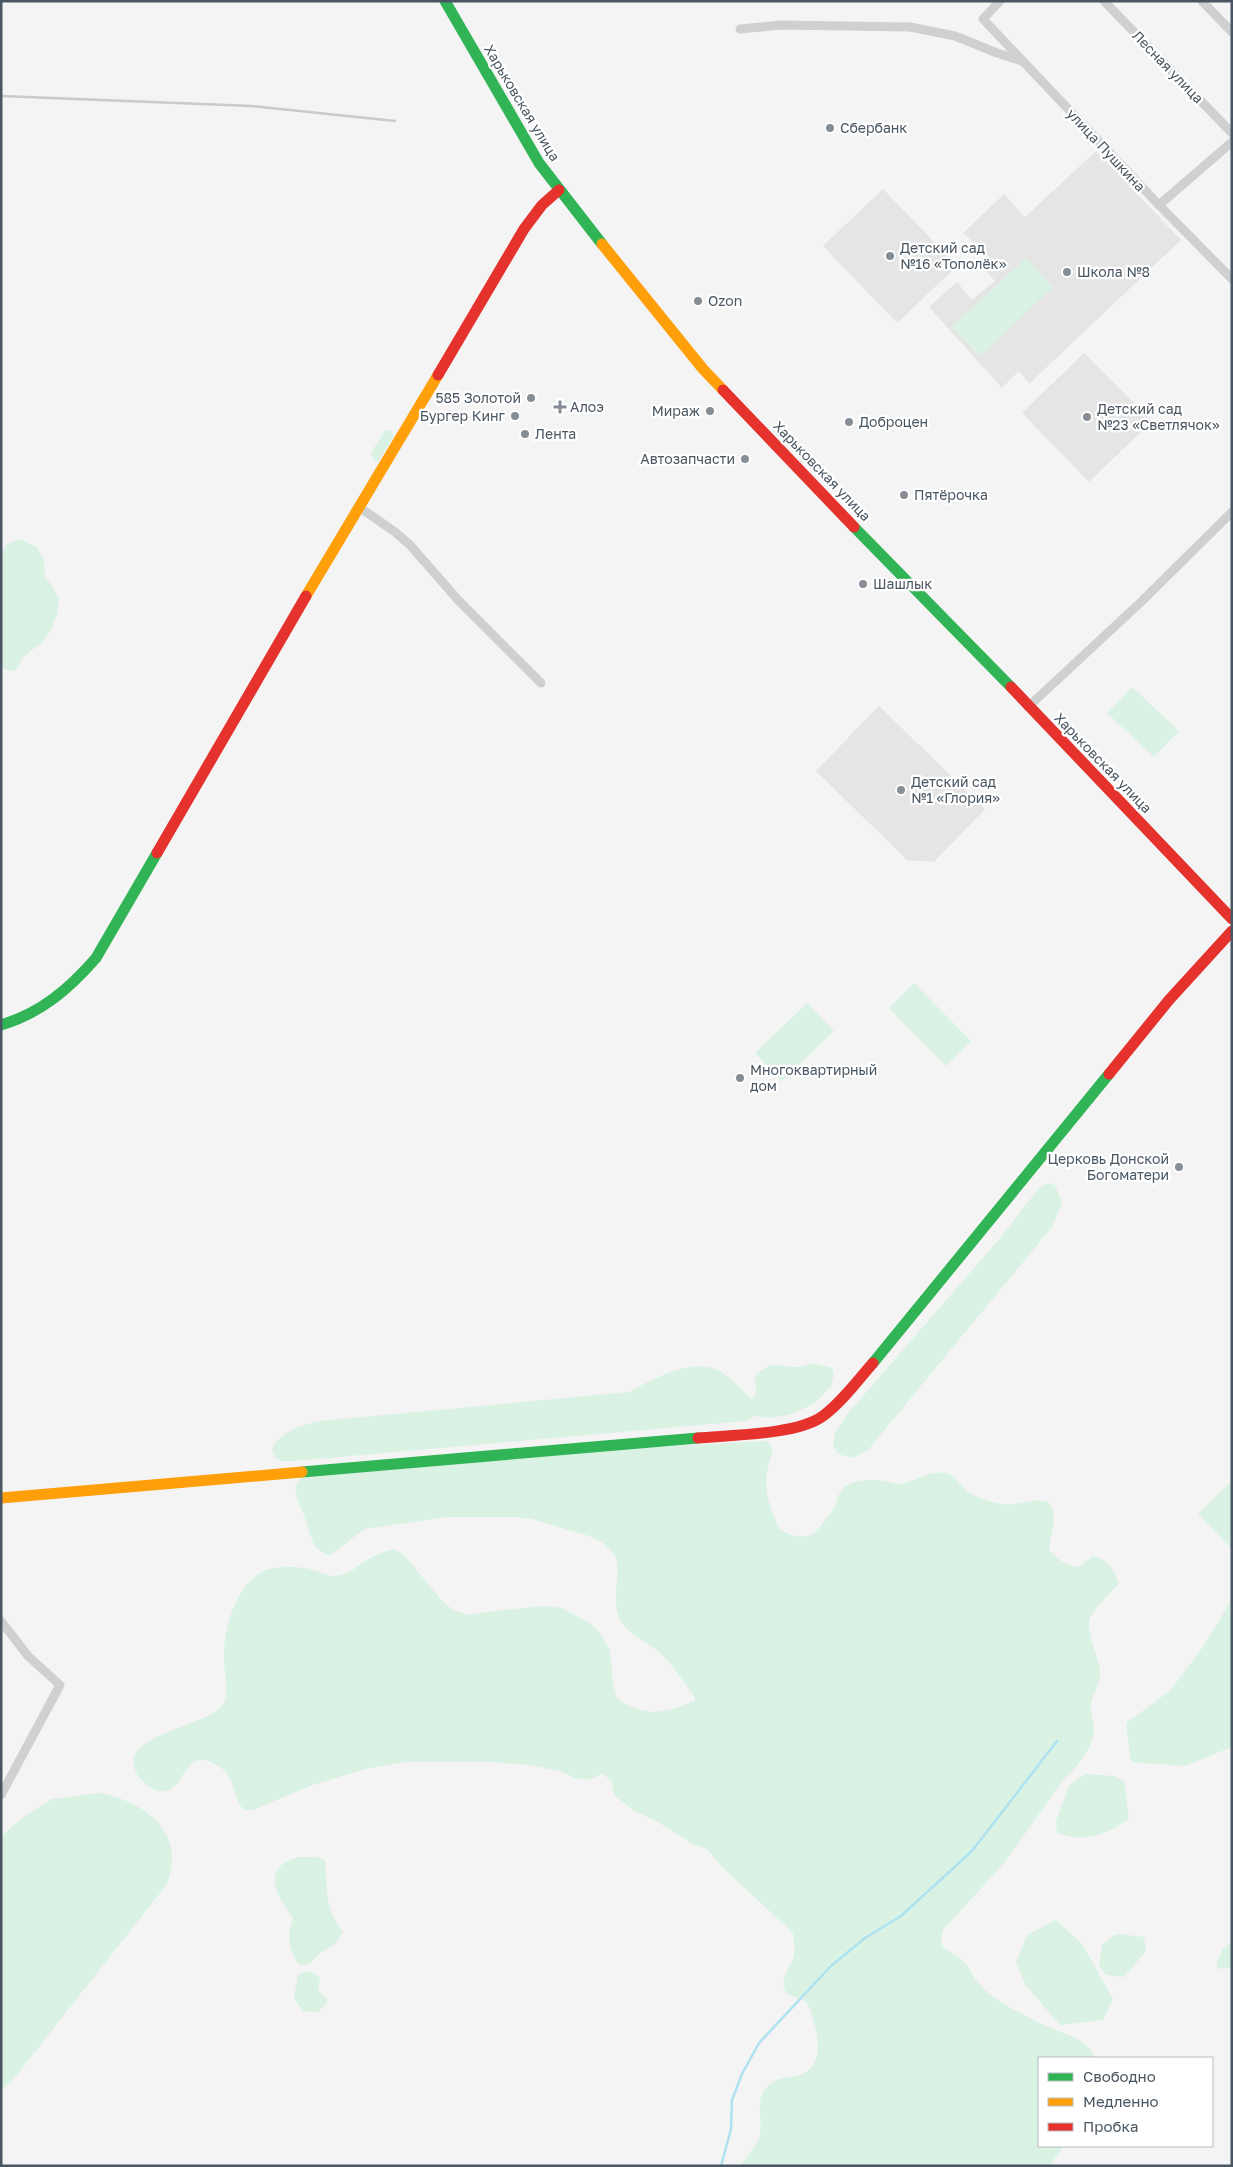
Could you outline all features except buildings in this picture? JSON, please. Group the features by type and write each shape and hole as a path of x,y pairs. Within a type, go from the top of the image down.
{"main road":[{"name":"Харьковская улица","path":"445,1 526,144 559,190 703,369 815,488 940,612 1028,707 1232,919"},
{"path":"1,1025 26,1018 59,998 77,981 96,958 359,507 524,229 542,205 559,190"},
{"path":"1,1498 746,1434 792,1428 815,1420 834,1407 885,1348 1169,1000 1232,931"}],"street":[{"name":"улица Пушкина","path":"1000,1 983,19 1158,205 1232,279"},
{"name":"Лесная улица","path":"1104,1 1232,134"},
{"path":"1202,1 1232,32"},
{"path":"740,29 789,25 910,27 955,36 996,53 1022,61"},
{"path":"1158,205 1232,142"},
{"path":"359,507 410,545 459,601 542,683"},
{"path":"1028,707 1232,512"},
{"path":"1,1621 28,1656 60,1685 1,1795"}],"shaded area":[{"name":"Школа №8","path":"1096,151 1181,240 1029,384 1019,371 1002,388 929,307 957,282 972,300 995,281 980,264 988,256 963,233 1004,194 1025,217"},
{"name":"Детский сад №16 «Тополёк»","path":"883,189 957,266 897,323 823,246"},
{"name":"Детский сад №23 «Светлячок»","path":"1084,353 1152,421 1089,482 1022,413"},
{"name":"Детский сад №1 «Глория»","path":"879,706 985,809 934,862 907,860 816,771"}],"green space":[{"path":"1026,258 1053,287 980,356 952,327"},
{"path":"385,430 391,431 394,436 378,462 374,460 371,453"},
{"path":"19,539 37,547 44,560 45,577 59,599 57,614 50,632 40,644 23,657 16,670 9,671 1,667 1,554 7,544"},
{"path":"1132,687 1179,731 1154,757 1107,713"},
{"path":"914,983 971,1041 946,1066 889,1008"},
{"path":"807,1003 834,1031 782,1081 755,1053"},
{"path":"1048,1183 1055,1185 1062,1203 1052,1227 868,1450 853,1458 838,1454 833,1445 835,1433 849,1412 1001,1237 1039,1188"},
{"path":"813,1363 832,1368 834,1374 831,1386 814,1404 788,1415 771,1418 755,1416 745,1421 294,1461 282,1461 275,1458 272,1449 286,1433 320,1421 629,1392 649,1381 685,1368 709,1367 720,1371 752,1399 756,1395 755,1376 765,1368 773,1365 798,1367"},
{"path":"768,1441 773,1451 767,1472 768,1499 779,1529 799,1537 811,1535 821,1526 833,1510 840,1492 852,1483 872,1480 900,1484 930,1474 948,1474 953,1476 973,1495 988,1501 1003,1504 1038,1500 1048,1502 1052,1508 1054,1519 1049,1550 1062,1562 1079,1567 1093,1556 1098,1557 1106,1562 1115,1573 1119,1583 1096,1608 1089,1624 1100,1671 1091,1704 1094,1727 1092,1741 1074,1769 1064,1779 1004,1863 943,1930 941,1939 943,1947 962,1960 986,1991 1026,2016 1079,2040 1091,2050 1094,2057 1038,2057 1038,2147 1063,2147 1049,2166 741,2166 756,2145 759,2137 761,2124 760,2104 763,2092 775,2081 805,2073 815,2061 818,2049 815,2024 808,2005 803,2000 788,1994 783,1984 794,1956 793,1933 720,1865 707,1849 693,1844 656,1821 633,1810 616,1797 612,1782 603,1774 587,1780 574,1778 560,1771 529,1765 493,1762 404,1762 365,1769 310,1786 253,1810 244,1810 237,1800 232,1783 226,1772 207,1761 197,1761 190,1766 172,1789 163,1791 151,1788 140,1779 136,1772 134,1759 140,1748 167,1732 201,1719 214,1712 223,1704 226,1694 224,1648 228,1623 238,1599 253,1579 267,1570 286,1567 304,1568 336,1576 352,1570 372,1557 394,1549 404,1555 443,1602 455,1611 469,1615 544,1606 562,1608 591,1624 601,1634 610,1651 613,1683 617,1699 628,1705 637,1709 656,1712 695,1701 695,1697 664,1657 653,1647 630,1632 621,1621 616,1607 618,1571 616,1557 602,1542 589,1536 532,1519 516,1517 447,1517 365,1529 330,1555 319,1550 313,1542 295,1486 300,1479 308,1477 637,1448"},
{"path":"1232,1481 1232,1549 1198,1514"},
{"path":"1232,1599 1232,1747 1185,1766 1131,1762 1126,1723 1170,1691 1203,1647"},
{"path":"1085,1774 1114,1776 1124,1781 1129,1819 1111,1830 1095,1836 1078,1837 1057,1833 1056,1821 1069,1786"},
{"path":"101,1793 133,1804 158,1823 167,1835 171,1850 172,1866 167,1884 12,2081 1,2091 1,1836 25,1816 52,1799"},
{"path":"299,1857 316,1857 325,1860 330,1907 337,1924 343,1932 336,1944 320,1953 310,1963 302,1965 298,1964 290,1947 289,1936 293,1918 281,1900 275,1883 275,1875 279,1868"},
{"path":"1056,1920 1082,1944 1113,1999 1103,2020 1060,2025 1025,1984 1016,1962 1027,1935"},
{"path":"1115,1935 1144,1937 1146,1951 1124,1977 1106,1975 1099,1966 1102,1945"},
{"path":"1232,1942 1232,1968 1220,1969 1216,1966 1222,1950"},
{"path":"310,1971 320,1977 318,1990 327,1999 326,2005 317,2012 303,2011 294,1998 298,1974"}],"waterway":[{"path":"721,2166 731,2129 732,2100 742,2074 759,2043 831,1966 865,1938 901,1916 972,1851 1057,1741"}],"railway":[{"path":"1,96 252,106 395,121"}],"traffic: fast":[{"path":"445,1 539,163 602,244"},
{"path":"854,527 1011,687"},
{"path":"1,1025 42,1007 65,990 96,958 157,853"},
{"path":"873,1363 1109,1074"},
{"path":"302,1472 698,1438"}],"traffic: slow":[{"path":"602,244 703,369 723,390"},
{"path":"306,596 438,375"},
{"path":"1,1498 302,1472"}],"traffic: jam":[{"path":"438,375 524,229 542,205 559,190"},
{"path":"723,390 854,527"},
{"path":"157,853 306,596"},
{"path":"1011,687 1232,919"},
{"path":"1109,1074 1169,1000 1232,931"},
{"path":"698,1438 780,1431 811,1422 823,1416 837,1404 873,1363"}],"place":[{"name":"Сбербанк","path":"830,128"},
{"name":"Детский сад №16 «Тополёк»","path":"890,256"},
{"name":"Школа №8","path":"1067,272"},
{"name":"Ozon","path":"698,301"},
{"name":"585 Золотой","path":"531,398"},
{"name":"Алоэ","path":"560,407"},
{"name":"Мираж","path":"710,411"},
{"name":"Бургер Кинг","path":"515,416"},
{"name":"Детский сад №23 «Светлячок»","path":"1087,417"},
{"name":"Доброцен","path":"849,422"},
{"name":"Лента","path":"525,434"},
{"name":"Автозапчасти","path":"745,459"},
{"name":"Пятёрочка","path":"904,495"},
{"name":"Шашлык","path":"863,584"},
{"name":"Детский сад №1 «Глория»","path":"901,790"},
{"name":"Многоквартирный дом","path":"740,1078"},
{"name":"Церковь Донской Богоматери","path":"1179,1167"}]}
